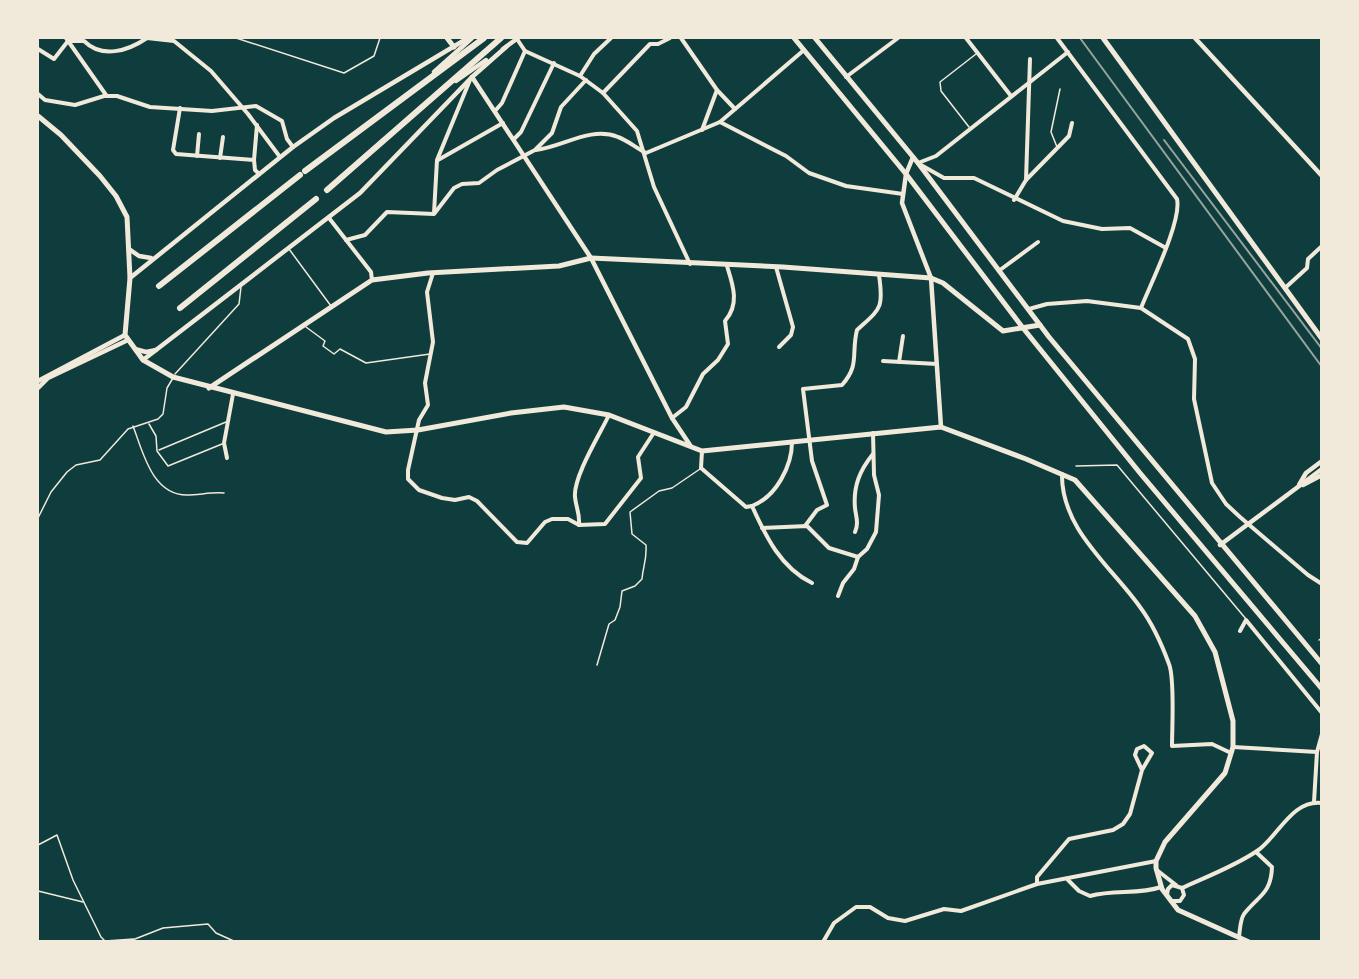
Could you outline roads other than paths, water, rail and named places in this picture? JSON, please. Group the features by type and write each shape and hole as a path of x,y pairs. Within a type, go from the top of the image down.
{"highway":[{"path":"159,286 302,173 484,38"},
{"path":"327,190 501,38"},
{"path":"180,308 316,199"}],"main road":[{"path":"447,38 454,48"},
{"path":"794,38 906,174 1023,328 1322,689"},
{"path":"815,38 918,163 1040,325 1220,545 1322,664"},
{"path":"1103,38 1322,339"},
{"path":"38,116 61,135 116,196 127,217 130,279 125,327 127,338 132,348 143,360 173,377 370,429 395,432 564,407 609,415 653,434 702,451 941,427 1075,480 1195,616 1215,652 1233,721 1232,750 1226,773 1165,842 1156,861 1156,868 1161,887 1172,906 1249,942"},
{"path":"209,388 372,280 434,273 559,266 591,258 776,267 931,278 943,283 1003,331 1040,325"}],"street":[{"path":"67,39 84,41 93,50 102,52 134,46 147,38 174,41 211,71 242,106 280,157"},
{"path":"130,279 293,147 334,118 470,38"},
{"path":"422,83 470,38"},
{"path":"436,94 518,38 525,51 586,80 603,93 637,131 646,153 654,187 690,264"},
{"path":"580,76 594,54 611,38"},
{"path":"603,93 650,44 658,45 670,38"},
{"path":"681,38 717,90 735,109"},
{"path":"846,77 898,38"},
{"path":"966,38 1011,96"},
{"path":"1057,38 1177,200 1178,206 1166,248 1141,308"},
{"path":"1195,38 1322,176"},
{"path":"38,49 54,59 67,39"},
{"path":"67,39 106,96"},
{"path":"143,360 330,218 386,168 472,77 506,47"},
{"path":"646,153 720,122 804,50"},
{"path":"495,111 525,51"},
{"path":"918,163 936,156 1068,52"},
{"path":"1026,180 1030,59"},
{"path":"514,139 522,132 554,63"},
{"path":"472,77 591,258 672,418 690,445"},
{"path":"434,214 437,160 472,77"},
{"path":"434,214 454,188 462,184 479,183 497,170 526,157 535,150 552,133 561,107 586,80"},
{"path":"701,130 717,90"},
{"path":"38,94 45,100 75,105 106,96 117,96 150,107 212,111 256,106 282,122 293,147"},
{"path":"180,108 174,152 254,160"},
{"path":"720,122 786,156 809,173 846,186 903,194"},
{"path":"437,160 503,123"},
{"path":"1014,200 1026,180 1069,136 1072,123"},
{"path":"257,125 254,160 255,170 259,174"},
{"path":"197,156 199,134"},
{"path":"535,150 570,143 594,134 607,134 619,137 646,153"},
{"path":"220,158 223,137"},
{"path":"913,157 906,174 902,203 931,278 941,427"},
{"path":"918,163 944,178 974,178 1014,200 1079,226 1130,228 1166,248"},
{"path":"346,240 364,235 387,212 434,214"},
{"path":"330,218 371,272 372,280"},
{"path":"1000,270 1038,242"},
{"path":"1285,288 1308,268 1308,259 1322,246"},
{"path":"129,249 139,256 154,258"},
{"path":"672,418 686,407 703,374 718,360 729,344 725,321 731,314 735,292 727,266"},
{"path":"776,267 793,327 791,335 779,348"},
{"path":"434,273 427,292 432,323 431,354 425,383 428,405 419,420 408,470 413,486 442,498 455,500 469,497 477,501 517,543 527,543 545,522 552,519 568,519 579,525 604,524 641,478 638,458 653,434"},
{"path":"804,526 817,510 827,505 812,461 803,389 822,385 842,385 849,377 854,369 853,345 857,330 871,320 879,309 881,292 879,275"},
{"path":"1028,310 1047,304 1087,301 1141,308 1188,339 1195,359 1194,399 1212,483 1226,504 1308,575 1322,584"},
{"path":"117,339 125,327"},
{"path":"899,362 903,336"},
{"path":"38,381 117,339 127,338"},
{"path":"38,387 48,378 127,338"},
{"path":"132,348 146,352 158,349"},
{"path":"883,361 936,361"},
{"path":"227,458 224,443 233,394"},
{"path":"579,525 580,511 575,497 578,480 609,415"},
{"path":"838,596 843,583 854,569 858,556 867,549 876,532 879,495 873,475 873,433"},
{"path":"702,451 701,468 746,507 752,506 771,493 792,459 792,441"},
{"path":"855,532 858,523 855,503 858,476 874,453"},
{"path":"1298,487 1306,473 1322,462"},
{"path":"1220,545 1322,469"},
{"path":"1062,474 1062,486 1077,528 1089,546 1141,608 1171,667 1172,747 1212,744 1232,750 1317,752"},
{"path":"1298,487 1322,475"},
{"path":"752,506 762,528 780,557 796,575 812,583"},
{"path":"762,528 804,526 818,534 829,548 858,556"},
{"path":"1240,631 1246,620 1322,713"},
{"path":"1314,802 1317,752 1322,734"},
{"path":"1037,884 1037,877 1069,839 1113,830 1123,824 1130,814 1142,770 1152,753 1148,747 1141,746 1136,752 1142,770"},
{"path":"1182,888 1256,852 1299,808 1314,802 1322,803"},
{"path":"1239,937 1243,915 1266,892 1272,879 1272,867 1256,852"},
{"path":"823,942 834,923 856,907 870,907 888,918 904,921 944,909 961,911 1037,884 1156,861"},
{"path":"1156,868 1182,888 1184,895 1180,901 1171,902 1168,898 1168,889 1177,885"},
{"path":"1067,879 1079,891 1090,896 1105,892 1140,892 1161,887"},
{"path":"1180,901 1185,914"}],"lane":[{"path":"236,38 344,73 374,56 380,38"},
{"path":"969,128 941,91 940,82 978,52"},
{"path":"1057,147 1051,132 1060,89"},
{"path":"289,249 331,306"},
{"path":"38,518 51,492 67,472 76,465 100,460 118,436 133,426 149,423 163,414 167,388 173,377 239,304 241,284"},
{"path":"302,326 325,341 323,346 334,354 340,349 366,363 431,354"},
{"path":"157,451 227,421"},
{"path":"149,423 156,436 157,451 168,466 224,443"},
{"path":"133,426 143,455 159,484 171,492 186,495 224,492"},
{"path":"1076,466 1117,465 1246,620"},
{"path":"597,665 609,624 615,620 620,607 622,591 635,586 642,579 643,568 647,561 646,545 632,534 630,512 642,501 659,491 672,488 701,468"},
{"path":"38,845 57,835 83,903 105,941 134,940 164,928 208,924 216,933 236,942"},
{"path":"38,891 83,903"}],"railway":[{"path":"1080,38 1322,367"},
{"path":"1164,140 1322,349"}]}
